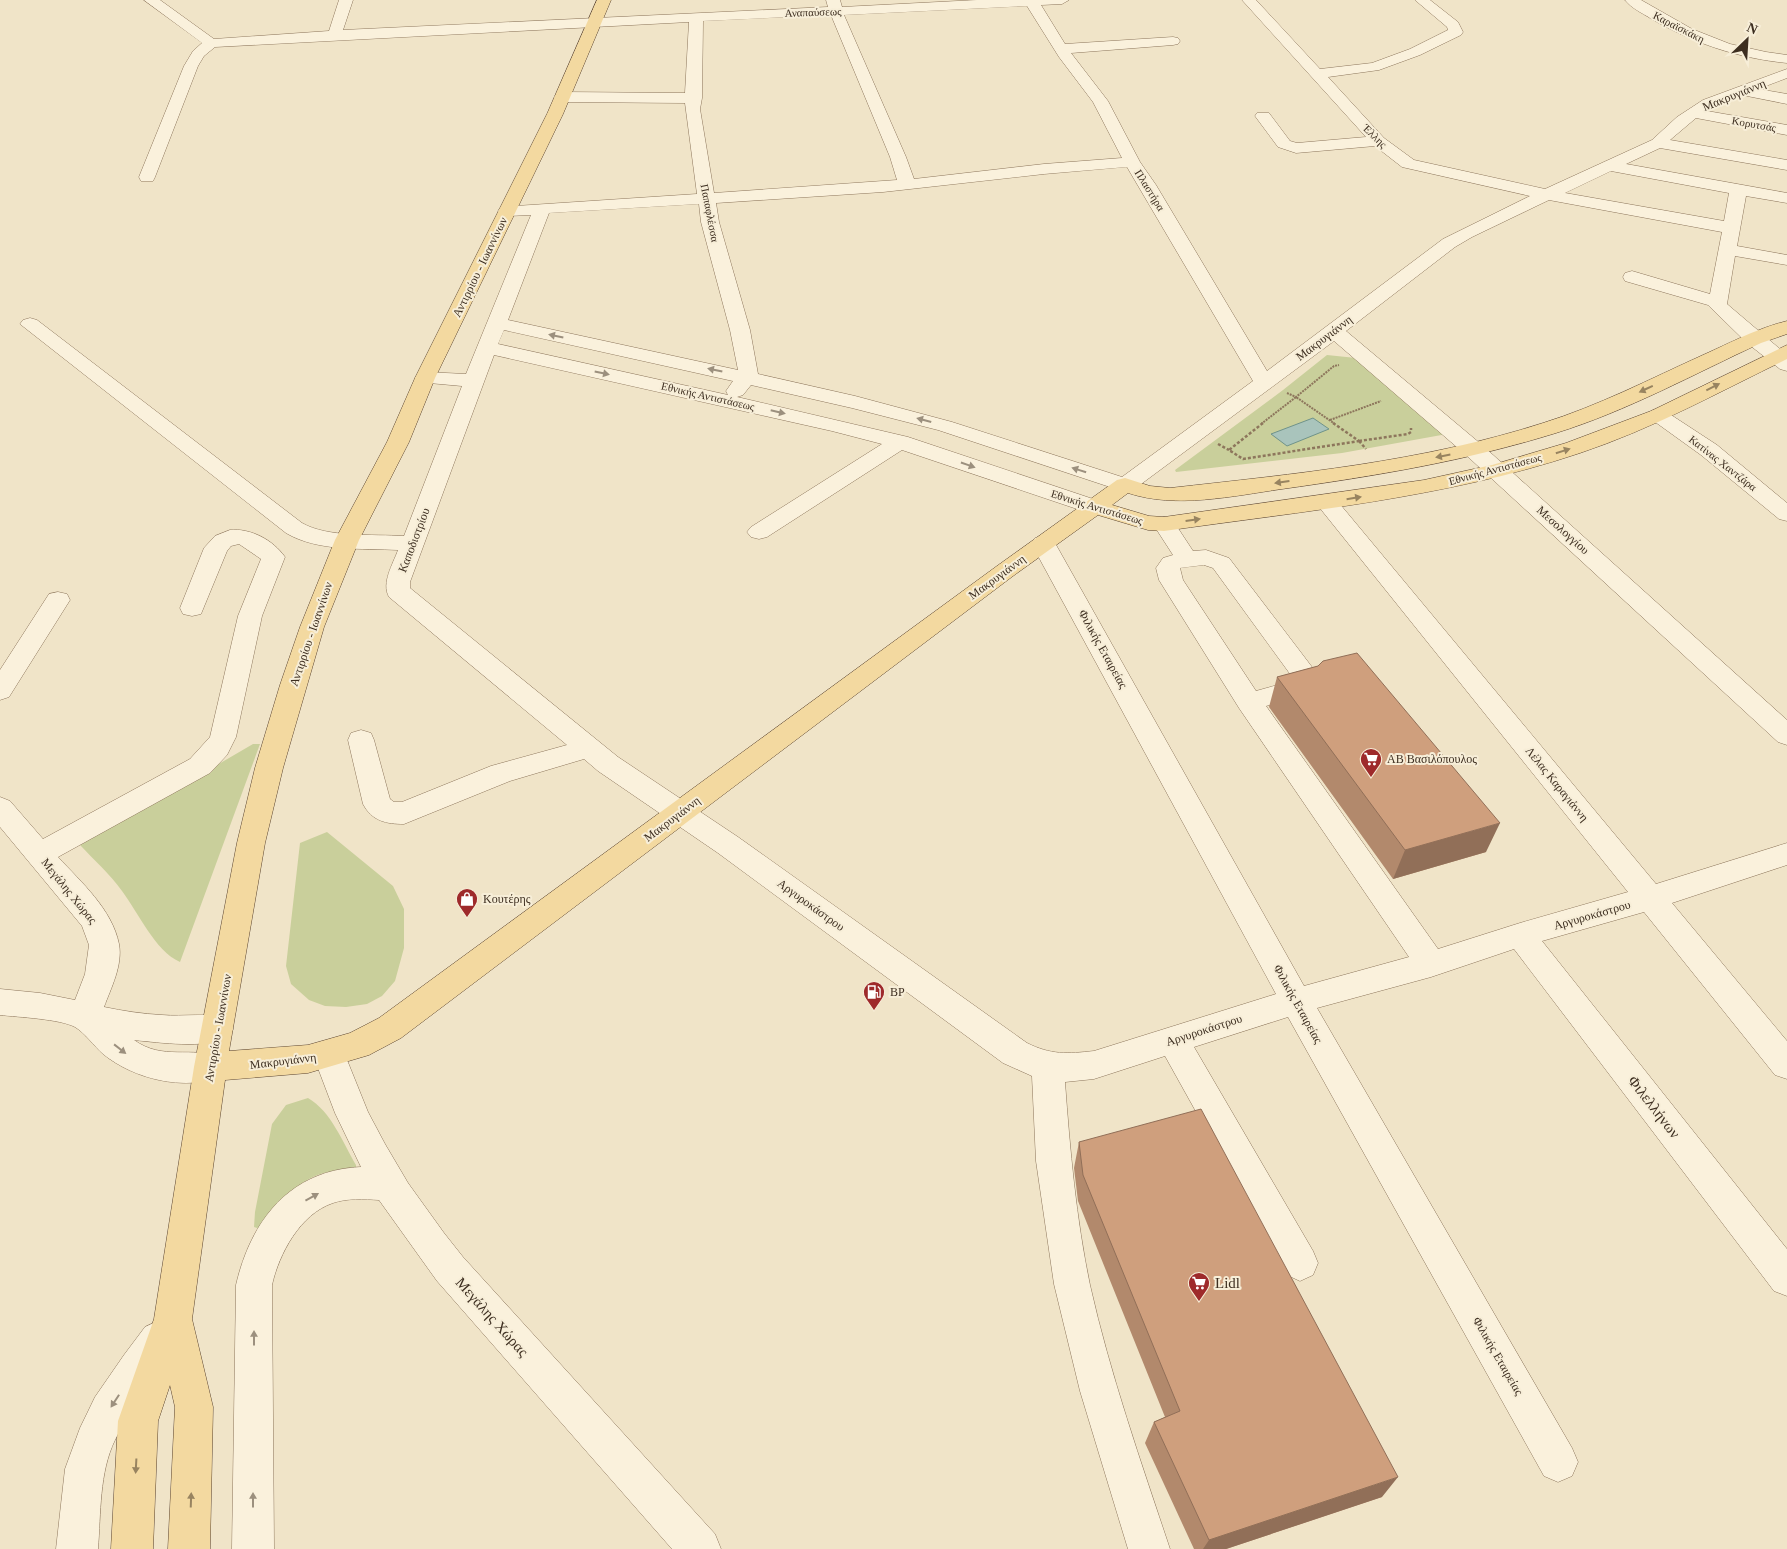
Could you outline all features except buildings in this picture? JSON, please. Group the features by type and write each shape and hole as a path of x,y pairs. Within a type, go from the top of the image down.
{"main road":[{"name":"Αντιρρίου - Ιωαννίνων","path":"132,1549 138,1422 173,1318 210,1067 251,843 269,768 312,627 347,540 398,442 425,378 562,97 604,0"},
{"name":"Εθνικής Αντιστάσεως","path":"1125,485 1148,492 1170,495 1389,467 1474,450 1550,428 1600,410 1754,339 1787,328"},
{"name":"Εθνικής Αντιστάσεως","path":"1094,507 1148,523 1164,524 1424,487 1497,471 1574,448 1658,415 1783,357"},
{"name":"Μακρυγιάννη","path":"210,1067 288,1062 328,1054 358,1045 390,1028 1043,543 1125,485"},
{"name":"Αντιρρίου - Ιωαννίνων","path":"173,1318 194,1407 189,1549"}],"street":[{"path":"147,177 191,66 198,54 211,43 151,0"},
{"path":"335,35 346,0"},
{"name":"Αναπαύσεως","path":"211,43 696,17 834,6 1062,0"},
{"name":"Έλλης","path":"1249,0 1378,141 1401,160 1412,165 1546,195 1731,228"},
{"path":"1315,74 1374,67 1456,32 1453,25 1422,0"},
{"name":"Καραϊσκάκη","path":"1632,0 1673,26 1698,38 1746,52 1787,59"},
{"name":"Πλαστήρα","path":"1032,2 1061,49 1100,101 1115,126 1132,162 1148,185 1264,382"},
{"path":"834,6 872,102 898,157 907,184"},
{"name":"Παπαφλέσσα","path":"696,17 694,98 692,109 710,222 740,330 748,372 747,377"},
{"path":"1061,49 1173,40"},
{"name":"Μακρυγιάννη","path":"1125,485 1334,331 1449,243 1466,233 1658,143 1692,113 1708,103 1787,73"},
{"path":"1743,91 1787,99"},
{"path":"562,97 694,98"},
{"name":"Κορυτσάς","path":"1692,113 1787,130"},
{"path":"1263,116 1284,144 1296,148 1378,141"},
{"path":"1658,143 1787,165"},
{"path":"507,211 907,184 1044,169 1132,162"},
{"path":"1610,166 1787,198"},
{"path":"1738,190 1717,302 1719,308 1754,339 1783,357"},
{"name":"Καποδιστρίου","path":"542,210 486,347 398,582 398,591 608,764 680,814"},
{"path":"1726,248 1787,260"},
{"path":"1632,277 1717,302"},
{"name":"Εθνικής Αντιστάσεως","path":"496,323 855,402 945,426 1125,485"},
{"path":"30,324 306,536"},
{"name":"Μεσολογγίου","path":"1334,331 1474,450 1787,735"},
{"name":"Εθνικής Αντιστάσεως","path":"486,347 729,400 900,442 1094,507"},
{"path":"729,400 747,377"},
{"path":"425,378 474,380"},
{"name":"Κατίνας Χαντζάρα","path":"1658,415 1709,450 1787,514"},
{"path":"759,532 900,442"},
{"name":"Λέλας Καραγιάννη","path":"1326,502 1787,1065"},
{"path":"1164,524 1187,559"},
{"path":"270,553 306,536 413,544"},
{"path":"39,854 200,766 217,748 223,737 250,616 273,557 255,541 244,537 234,537 218,545 192,608"},
{"name":"Φιλικής Εταιρείας","path":"1043,543 1296,1001 1558,1462"},
{"path":"1248,702 1300,688 1304,684 1306,677 1221,563 1206,557 1187,559 1172,564 1168,568 1168,573 1248,702 1332,826 1431,964"},
{"path":"0,691 58,600"},
{"path":"361,740 377,804 388,813 395,814 404,813 501,773 589,748"},
{"name":"Μεγάλης Χώρας","path":"0,808 95,920 104,945 101,974 85,1016"},
{"name":"Αργυροκάστρου","path":"680,814 728,845 996,1040 1015,1053 1048,1068 1094,1065 1296,1001 1431,964 1520,935 1650,898 1787,854"},
{"name":"Φιλελλήνων","path":"1520,935 1787,1278"},
{"path":"0,1002 40,1006 124,1025 163,1029 217,1028"},
{"path":"85,1016 105,1037 129,1055 154,1067 188,1069 210,1067"},
{"path":"1173,1040 1300,1263"},
{"name":"Μεγάλης Χώρας","path":"328,1054 356,1124 390,1184 419,1228 450,1269 700,1549"},
{"path":"1048,1068 1053,1161 1072,1284 1099,1391 1149,1549"},
{"path":"253,1549 254,1285 256,1271 265,1247 290,1213 305,1201 329,1187 343,1184 390,1184"},
{"path":"77,1549 83,1483 88,1459 98,1432 112,1404 173,1318"}],"path":[{"path":"1344,366 1334,366 1229,450 1243,459 1408,434 1411,432 1411,428 1406,423"},
{"path":"1264,382 1296,397 1359,441"},
{"path":"1376,395 1388,406"},
{"path":"1329,420 1382,400"}],"green space":[{"path":"1327,355 1356,358 1447,434 1342,453 1176,472 1175,470"},
{"path":"253,744 260,744 180,962 171,957 155,940 117,885 80,845"},
{"path":"327,832 393,886 404,909 404,948 395,981 382,996 367,1004 346,1007 325,1006 309,1000 291,984 286,966 300,843"},
{"path":"308,1098 323,1111 336,1128 356,1165 356,1172 329,1172 307,1180 290,1194 260,1229 254,1227 255,1212 272,1124 286,1105"}],"water":[{"path":"1313,418 1329,429 1287,446 1271,434"}],"place":[{"name":"ΑΒ Βασιλόπουλος","path":"1371,778"},
{"name":"Κουτέρης","path":"467,918"},
{"name":"BP","path":"874,1011"},
{"name":"Lidl","path":"1199,1302"}]}
